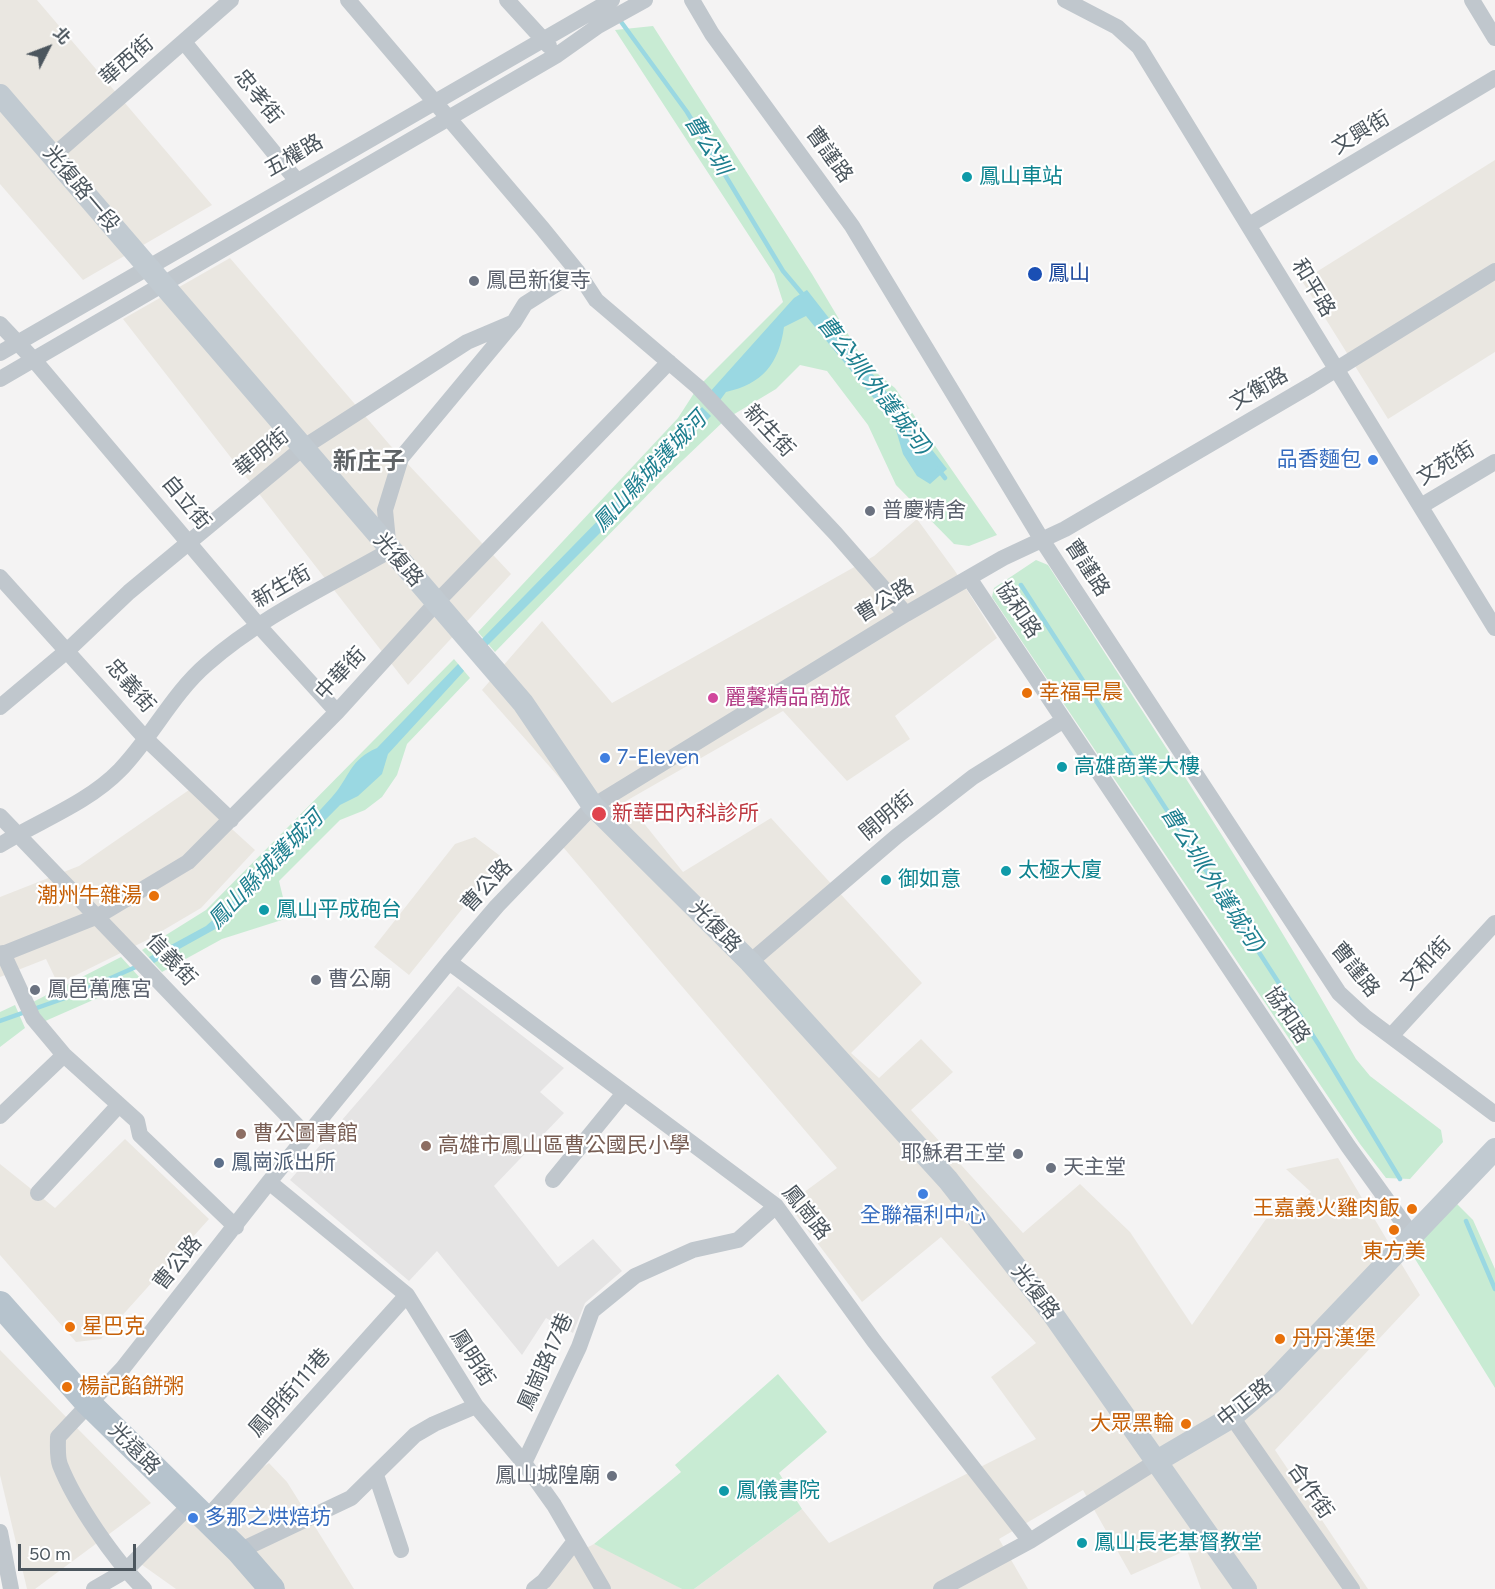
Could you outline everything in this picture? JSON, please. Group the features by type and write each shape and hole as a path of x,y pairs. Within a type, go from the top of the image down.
{"main road":[{"name":"光遠路","path":"0,1304 88,1403 239,1551 272,1589"}],"street":[{"name":"華西街","path":"53,156 231,0"},
{"name":"新生街","path":"348,0 499,177 577,272 596,300 711,401 836,534 906,614"},
{"path":"507,0 557,55"},
{"name":"五權路","path":"0,353 154,276 557,55 612,0"},
{"name":"和平路","path":"1065,0 1117,27 1139,47 1495,628"},
{"path":"1472,0 1495,38"},
{"name":"曹謹路","path":"691,1 712,34 852,226 1042,540 1339,993 1390,1036 1495,1114"},
{"path":"597,17 640,2"},
{"name":"五權路","path":"0,379 34,360 154,276 297,181 543,39 597,17"},
{"name":"忠孝街","path":"184,42 297,181"},
{"name":"文興街","path":"1249,225 1495,78"},
{"name":"光復路一段","path":"0,95 154,276"},
{"name":"文衡路","path":"1042,540 1065,529 1335,370 1495,271"},
{"name":"華明街","path":"0,707 68,650 129,592 304,447 468,342 514,322 525,304 577,272"},
{"name":"光復路","path":"154,276 304,447 389,551 523,703 593,806 750,962 948,1180 1052,1313 1246,1589"},
{"path":"389,551 385,510 401,458 514,322"},
{"name":"自立街","path":"0,324 34,360 259,626 337,712"},
{"name":"中華街","path":"2,954 98,916 188,862 337,712 436,603 669,362"},
{"name":"文苑街","path":"1421,506 1495,462"},
{"name":"曹公路","path":"144,1589 124,1570 74,1492 59,1463 58,1437 123,1368 236,1227 269,1182 449,962 497,906 593,806 906,614 1042,540"},
{"name":"新生街","path":"0,845 80,799 120,771 176,695 207,664 259,626 389,551"},
{"name":"忠義街","path":"0,577 145,738 231,820"},
{"name":"協和路","path":"969,578 1348,1146 1412,1235"},
{"name":"開明街","path":"750,962 897,836 972,777 1064,720"},
{"name":"信義街","path":"0,816 307,1136"},
{"name":"文和街","path":"1390,1036 1495,923"},
{"path":"2,954 29,1011 64,1055 137,1121 140,1136 236,1227"},
{"name":"鳳崗路","path":"449,962 776,1206 874,1341 1030,1540"},
{"path":"0,1116 64,1055"},
{"path":"553,1180 624,1093"},
{"path":"38,1193 119,1105"},
{"name":"中正路","path":"941,1589 1030,1540 1232,1417 1273,1383 1495,1149"},
{"name":"鳳明街","path":"269,1182 407,1295 476,1406 524,1463 603,1589"},
{"name":"鳳崗路17巷","path":"524,1463 579,1347 592,1311 635,1276 693,1250 738,1240 776,1206"},
{"name":"鳳明街111巷","path":"94,1589 124,1570 198,1512 407,1295"},
{"path":"239,1551 351,1498 416,1435 434,1424 476,1406"},
{"name":"合作街","path":"1232,1417 1352,1589"},
{"path":"376,1475 401,1550"},
{"path":"0,1532 11,1589"},
{"path":"534,1589 544,1581 575,1541"}],"shaded area":[{"path":"0,0 37,0 212,205 83,280 0,184"},
{"path":"1495,160 1495,352 1388,419 1302,281"},
{"path":"230,258 389,444 511,574 408,685 123,319"},
{"path":"917,519 955,571 997,638 895,716 910,739 847,781 783,711 626,801 683,872 771,818 922,983 851,1053 879,1078 921,1039 953,1072 911,1110 1023,1233 1080,1184 1130,1232 1192,1325 1266,1219 1279,1218 1311,1192 1286,1169 1338,1158 1420,1295 1275,1450 1368,1589 1201,1589 1187,1550 1131,1575 1083,1490 999,1539 1028,1589 694,1589 802,1509 829,1543 1036,1439 991,1377 1036,1343 941,1237 862,1302 788,1204 837,1168 563,847 594,817 482,690 542,621 612,703 874,556"},
{"path":"189,790 255,850 201,908 145,941 58,984 46,959 0,977 0,897 79,866"},
{"path":"475,837 503,858 409,975 374,947 455,844"},
{"name":"高雄市鳳山區曹公國民小學","path":"458,986 564,1068 540,1092 564,1113 494,1186 558,1267 593,1239 622,1271 585,1303 573,1333 546,1318 522,1355 437,1251 409,1281 290,1180"},
{"path":"125,1139 209,1219 101,1339 76,1342 0,1255 0,1164 55,1208"},
{"path":"0,1350 151,1503 35,1589 27,1589 0,1475"},
{"path":"269,1463 287,1482 354,1589 176,1589 131,1557"},
{"path":"594,1544 648,1569 682,1589 545,1589 569,1557"}],"green space":[{"path":"653,26 812,274 866,364 895,388 997,535 969,546 954,544 896,485 868,425 827,371 800,365 776,389 726,419 663,479 495,652 478,632 678,418 698,387 783,302 774,274 615,30"},
{"path":"1036,560 1048,565 1167,748 1283,933 1356,1059 1370,1076 1441,1130 1443,1142 1410,1179 1386,1178 1360,1144 992,597 994,588"},
{"path":"454,659 470,678 407,744 397,775 382,797 365,810 340,820 279,881 288,918 222,939 162,972 142,950 206,910"},
{"path":"121,957 141,979 43,1022 33,1002"},
{"path":"15,1005 25,1028 0,1047 0,1012"},
{"path":"1449,1196 1473,1220 1495,1269 1495,1388 1407,1246"},
{"name":"鳳儀書院","path":"778,1374 827,1432 779,1473 802,1509 694,1589 682,1589 594,1544 681,1472 675,1465"}],"water":[{"path":"807,290 947,469 930,484 917,476 903,454 894,423 806,316 784,327 778,352 773,362 759,378 750,384 726,392 718,403 708,394 794,298"},
{"path":"702,407 711,416 616,513 610,511 604,518 609,524 486,647 481,640 662,455"},
{"path":"458,664 464,671 388,754 382,774 358,796 340,805 219,927 154,963 149,957 206,926 224,910 332,797 355,764 377,748"}],"waterway":[{"name":"曹公圳","path":"619,19 687,112 783,271 804,296"},
{"name":"曹公圳(外護城河)","path":"938,469 945,478"},
{"name":"鳳山縣城護城河","path":"601,525 616,510"},
{"name":"曹公圳(外護城河)","path":"1021,585 1319,1045 1400,1179"},
{"name":"鳳山縣城護城河","path":"0,1021 68,997 138,966"},
{"name":"曹公圳(外護城河)","path":"1466,1221 1495,1289"}],"place":[{"name":"鳳山車站","path":"967,177"},
{"name":"鳳山","path":"1035,274"},
{"name":"鳳邑新復寺","path":"474,281"},
{"name":"品香麵包","path":"1373,460"},
{"name":"普慶精舍","path":"870,511"},
{"name":"幸福早晨","path":"1027,693"},
{"name":"麗馨精品商旅","path":"713,698"},
{"name":"7-Eleven","path":"605,758"},
{"name":"高雄商業大樓","path":"1062,767"},
{"name":"新華田內科診所","path":"599,814"},
{"name":"太極大廈","path":"1006,871"},
{"name":"御如意","path":"886,880"},
{"name":"潮州牛雜湯","path":"154,896"},
{"name":"鳳山平成砲台","path":"264,910"},
{"name":"曹公廟","path":"316,980"},
{"name":"鳳邑萬應宮","path":"35,990"},
{"name":"曹公圖書館","path":"241,1134"},
{"name":"高雄市鳳山區曹公國民小學","path":"426,1146"},
{"name":"耶穌君王堂","path":"1018,1154"},
{"name":"鳳崗派出所","path":"219,1163"},
{"name":"天主堂","path":"1051,1168"},
{"name":"全聯福利中心","path":"923,1194"},
{"name":"王嘉義火雞肉飯","path":"1412,1209"},
{"name":"東方美","path":"1394,1230"},
{"name":"星巴克","path":"70,1327"},
{"name":"丹丹漢堡","path":"1280,1339"},
{"name":"楊記餡餅粥","path":"67,1387"},
{"name":"大眾黑輪","path":"1186,1424"},
{"name":"鳳山城隍廟","path":"612,1476"},
{"name":"鳳儀書院","path":"724,1491"},
{"name":"多那之烘焙坊","path":"193,1518"},
{"name":"鳳山長老基督教堂","path":"1082,1543"}],"district":[{"name":"新庄子","path":"369,462"}]}
